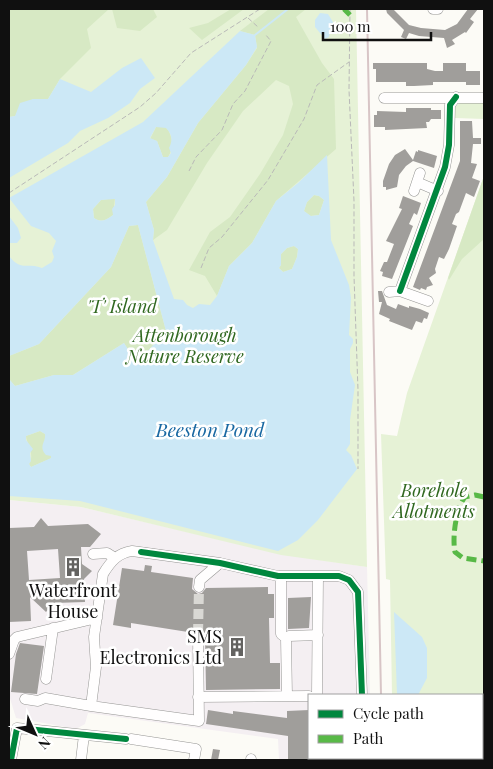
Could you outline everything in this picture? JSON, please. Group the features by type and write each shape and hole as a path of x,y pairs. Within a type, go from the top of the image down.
{"street":[{"path":"433,9 438,9"},
{"path":"428,301 394,291 438,190 449,151 450,104 456,97"},
{"path":"384,98 484,98"},
{"path":"417,182 438,190"},
{"path":"91,706 96,667 94,647 103,574 115,558 125,552 141,552 220,563 281,576 339,576 345,578 354,585 358,592 362,694"},
{"path":"93,554 106,553 115,558"},
{"path":"199,586 200,580 220,563"},
{"path":"281,576 281,634 286,638"},
{"path":"317,694 318,576"},
{"path":"9,654 14,640 18,637 97,618"},
{"path":"46,679 53,628"},
{"path":"26,699 38,701 45,698 199,721 198,634"},
{"path":"286,638 289,636 318,635"},
{"path":"286,638 287,696"},
{"path":"198,697 308,696"},
{"path":"10,756 17,728 129,739 196,749 194,760"},
{"path":"80,760 84,735"}],"path":[{"path":"9,193 140,107 156,94 191,53 260,9"},
{"path":"350,9 349,90 354,201 358,469"},
{"path":"247,17 258,27"},
{"path":"189,171 196,157 222,130 234,104 245,91 271,41 265,34"},
{"path":"201,268 209,248 222,237 268,180 304,119 317,85 350,62"}],"shaded area":[{"path":"9,500 81,507 280,554 367,567 370,694 308,694 308,759 371,760 279,760 278,739 88,713 85,724 76,729 16,718 9,695"}],"green space":[{"name":"Attenborough Nature Reserve","path":"9,9 356,9 367,567 281,555 81,507 9,500"},
{"path":"9,9 109,9 87,29 91,48 60,79 48,99 33,99 15,116 9,117"},
{"path":"112,9 153,9 157,17 140,31 117,28"},
{"path":"231,9 244,9 202,40 189,28 208,23"},
{"path":"269,9 306,9 296,17 322,63 334,79 336,149 276,201 252,243 229,266 217,296 205,276 189,270 210,232 230,217 260,174 283,135 293,104 289,86 276,80 243,111 207,163 167,230 153,240 154,230 146,202 167,177 198,123 246,65 257,48 255,35 240,31"},
{"path":"461,102 484,102 484,119 455,118 455,107"},
{"path":"156,127 166,127 170,134 172,146 168,157 163,157 157,141 150,139"},
{"name":"Borehole Allotments","path":"484,176 484,723 483,694 392,694 390,580 386,579 381,434 397,436 407,393"},
{"path":"484,176 484,239 462,259 449,280 448,278"},
{"path":"314,195 324,200 319,215 310,216 304,211 307,202"},
{"path":"115,198 113,215 104,220 94,218 93,209 101,200"},
{"name":"'T' Island","path":"138,225 166,331 146,353 132,357 124,343 73,375 54,375 15,386 9,379 9,356 39,344 111,267 129,226"},
{"path":"294,246 298,249 292,269 283,272 279,268 281,265 281,254 287,248"},
{"path":"40,431 45,434 52,458 31,467 29,464 31,453 26,436"}],"water":[{"path":"320,13 328,14 333,22 329,37 325,39 315,27 315,20"},
{"name":"Beeston Pond","path":"240,31 255,35 257,47 246,65 198,123 167,177 146,202 154,230 153,240 174,299 183,300 193,308 199,304 210,305 217,296 229,266 252,243 276,201 327,155 331,240 349,285 351,298 349,335 353,339 353,343 350,349 350,372 355,385 350,420 350,444 346,450 351,455 357,469 318,520 298,540 278,551 80,501 9,496 9,379 15,386 54,375 73,375 124,343 133,357 146,353 166,331 138,225 129,226 111,267 39,344 9,356 9,256 17,264 42,268 52,262 54,257 52,251 56,241 49,233 31,226 9,198 143,122","holes":["156,127 166,128 171,137 169,148 171,153 168,157 163,157 157,141 150,138","314,195 324,200 319,215 311,216 304,211 307,202","115,199 115,205 112,209 113,215 102,221 94,218 93,209 101,200","294,246 298,249 292,269 283,272 279,268 281,265 281,254 287,248","40,431 45,434 42,447 46,455 51,456 51,458 31,467 29,464 31,461 30,453 33,449 26,440 26,436"]},
{"path":"141,58 155,78 140,89 130,103 108,118 80,131 68,143 9,178 9,117 15,116 20,103 33,99 48,99 60,79 91,92 122,68"},
{"path":"9,216 18,228 21,238 17,243 9,243"},
{"path":"394,612 422,637 427,648 427,678 419,694 397,694"}],"building":[{"path":"386,9 393,9 409,25 445,30 457,24 468,9 478,9 470,19 474,22 466,33 452,40 455,44 447,48 444,38 419,36 409,33 406,39 401,37 404,30 387,13"},
{"path":"373,63 427,63 427,69 443,71 443,63 466,63 466,71 480,71 480,85 466,85 466,82 433,82 433,85 406,86 406,82 376,82 376,69 373,69"},
{"path":"406,108 441,110 441,119 431,119 429,122 426,122 427,128 385,130 385,127 374,127 374,115 377,115 377,111 406,112"},
{"path":"460,121 472,121 473,138 481,138 481,144 473,144 471,163 477,164 472,178 480,181 474,197 466,193 459,212 456,214 452,224 457,226 449,249 444,259 439,257 435,269 436,273 429,278 433,285 427,287 426,290 421,288 420,290 413,287 460,161"},
{"path":"405,149 413,160 418,150 437,156 434,168 413,161 399,175 397,187 386,190 386,187 383,187 383,181 389,164 395,155"},
{"path":"403,196 421,203 417,215 414,213 409,224 413,226 392,279 382,276 383,272 380,271 384,262 387,262 394,244 386,241 402,209 399,208"},
{"path":"378,291 382,291 387,305 396,309 398,304 420,309 429,313 427,319 424,318 422,323 416,321 412,330 389,321 390,319 379,314 382,302 379,302"},
{"name":"Waterfront House","path":"41,518 48,526 88,524 101,534 90,547 81,547 82,564 92,571 84,579 85,602 54,603 46,612 30,597 31,621 9,622 9,528 34,527","holes":["58,549 60,578 29,580 27,551"]},
{"path":"145,565 152,566 151,572 193,578 192,589 198,594 202,593 206,588 268,587 268,594 274,594 274,618 269,618 270,663 280,663 280,689 206,690 205,634 201,628 188,630 188,632 131,623 131,628 113,625 122,568 144,571"},
{"path":"311,597 309,628 288,629 288,598"},
{"path":"20,643 44,646 37,694 11,692 16,654"},
{"path":"208,710 233,714 233,711 287,718 287,711 308,710 309,760 288,760 288,736 206,724"},
{"path":"213,749 220,750 218,760 211,760"}],"waterway":[{"path":"255,35 288,9"}],"tunnel":[{"path":"198,634 199,587"}],"railway":[{"path":"367,9 381,694"}],"marked path":[{"path":"344,9 350,15"},
{"path":"484,497 475,495 465,497 457,515 454,539 455,552 463,558 484,561"}],"cycle path":[{"path":"400,291 445,167 449,145 450,105 456,97"},
{"path":"141,552 220,563 278,576 339,576 349,580 358,592 362,694"},
{"path":"11,760 17,728 126,739"}],"place":[{"name":"Waterfront House","path":"73,567"},
{"name":"SMS Electronics Ltd","path":"237,647"}]}
